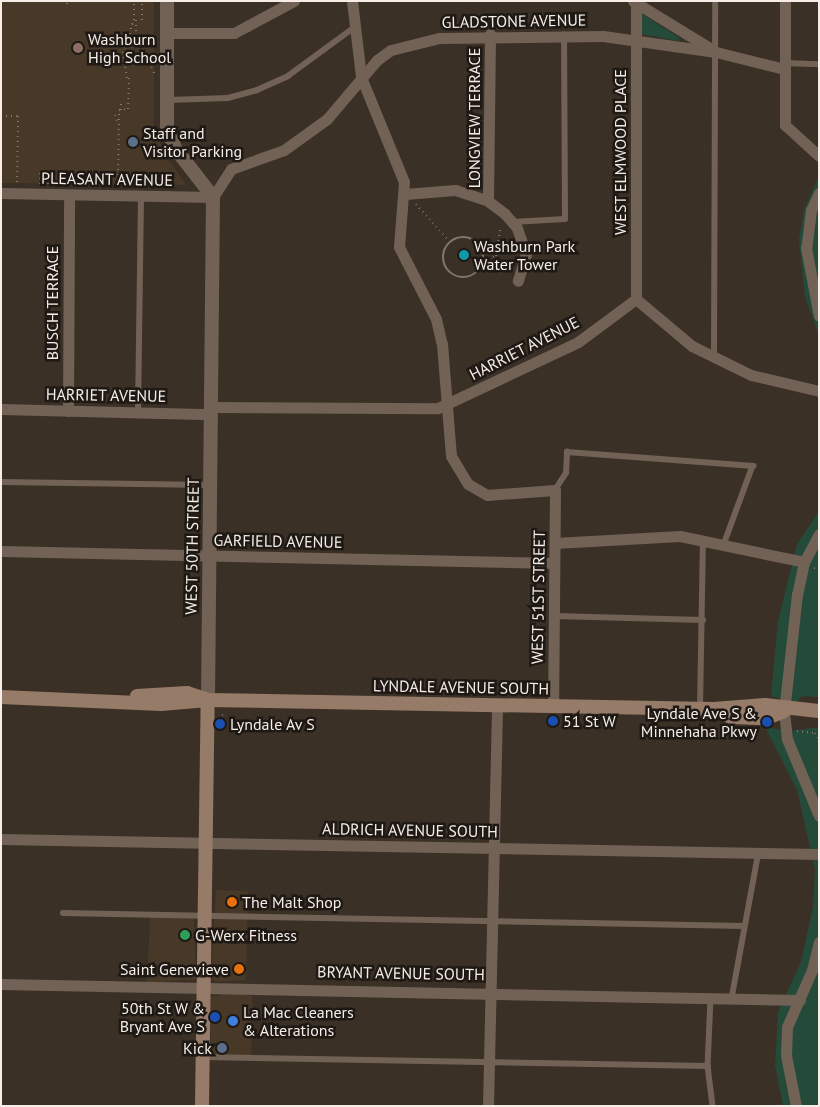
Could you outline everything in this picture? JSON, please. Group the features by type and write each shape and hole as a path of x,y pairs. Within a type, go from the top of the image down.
{"main road":[{"name":"LYNDALE AVENUE SOUTH","path":"1,697 109,699 169,693 208,700 707,709 731,717 767,718 784,710 817,711"},
{"name":"WEST 50TH STREET","path":"202,1106 208,700"}],"street":[{"path":"167,1 167,129 176,148 212,197"},
{"path":"167,33 234,32 294,1"},
{"path":"352,1 357,26 361,77 410,198 399,247 436,319 446,370 451,456 473,488 500,496 555,490"},
{"path":"785,1 785,124 819,156"},
{"name":"WEST ELMWOOD PLACE","path":"635,3 716,52"},
{"name":"WEST ELMWOOD PLACE","path":"635,3 636,299"},
{"name":"GLADSTONE AVENUE","path":"212,197 231,169 284,150 328,119 361,77 391,50 439,38 490,34 564,35 636,40 716,52 784,66"},
{"name":"LONGVIEW TERRACE","path":"488,201 490,34"},
{"path":"410,198 455,190 488,201 507,220 526,254 518,281"},
{"path":"819,192 811,210 806,248 819,316"},
{"name":"PLEASANT AVENUE","path":"1,193 212,197"},
{"name":"BUSCH TERRACE","path":"68,411 69,195"},
{"name":"WEST 50TH STREET","path":"208,700 212,197"},
{"path":"636,299 664,327 752,376 819,391"},
{"name":"HARRIET AVENUE","path":"1,409 138,412 432,409 447,405 578,342 636,299"},
{"name":"WEST 51ST STREET","path":"553,706 555,490"},
{"path":"819,534 804,562 791,631 784,710 787,739 819,816"},
{"path":"555,543 677,536 804,562"},
{"name":"GARFIELD AVENUE","path":"1,551 554,564"},
{"path":"488,1106 497,705"},
{"name":"ALDRICH AVENUE SOUTH","path":"1,840 207,842 819,854"},
{"path":"796,1106 785,1047 787,1027 805,987 819,942"},
{"name":"BRYANT AVENUE SOUTH","path":"1,984 711,995 800,1000"}],"lane":[{"path":"714,356 716,1"},
{"path":"166,100 228,98 257,90 288,76 357,26"},
{"path":"507,220 565,219 564,35"},
{"path":"784,66 819,64"},
{"path":"138,412 141,196"},
{"path":"555,490 566,473 567,452 753,466 724,545"},
{"path":"1,482 211,485"},
{"path":"703,540 703,620 707,709"},
{"path":"554,616 703,620"},
{"path":"732,996 758,854"},
{"path":"63,913 493,919 744,926"},
{"path":"711,995 708,1066 713,1106"},
{"path":"203,1057 708,1066"}],"path":[{"path":"121,110 128,109 128,78 122,53 128,37 134,1"},
{"path":"142,1 142,20"},
{"path":"136,20 137,40 154,75"},
{"path":"128,37 137,40"},
{"path":"118,188 121,103"},
{"path":"1,116 18,116 17,185"},
{"path":"115,116 119,123"},
{"path":"40,172 40,186"},
{"path":"48,186 49,172"},
{"path":"90,172 118,174"},
{"path":"410,198 450,241"},
{"path":"450,241 442,259 452,274 471,276 483,259 496,256 507,220"},
{"path":"450,241 471,238 480,246 483,259"},
{"path":"222,715 226,710"},
{"path":"802,733 814,733 819,740"}],"shaded area":[{"name":"Washburn High School","path":"1,1 154,1 154,126 163,151 186,185 1,183"},
{"path":"216,890 248,891 246,980 215,982 211,976"},
{"path":"194,914 196,979 147,983 150,915"},
{"path":"234,992 252,996 251,1059 211,1058 210,997"}],"green space":[{"path":"642,14 680,38 678,41 641,34"},
{"path":"819,175 819,336 805,296 799,240 804,210"},
{"path":"819,511 819,697 802,696 796,702 771,696 778,621 797,544"},
{"path":"765,727 791,731 819,727 819,1106 783,1106 775,1065 778,1012 801,962 813,907 815,869 797,790"}],"place":[{"name":"Washburn High School","path":"78,48"},
{"name":"Staff and Visitor Parking","path":"133,142"},
{"name":"Washburn Park Water Tower","path":"464,255"},
{"name":"51 St W","path":"553,721"},
{"name":"Lyndale Ave S & Minnehaha Pkwy","path":"767,722"},
{"name":"Lyndale Av S","path":"220,724"},
{"name":"The Malt Shop","path":"232,902"},
{"name":"G-Werx Fitness","path":"185,935"},
{"name":"Saint Genevieve","path":"239,969"},
{"name":"50th St W & Bryant Ave S","path":"215,1017"},
{"name":"La Mac Cleaners & Alterations","path":"233,1021"},
{"name":"Kick","path":"222,1048"}]}
